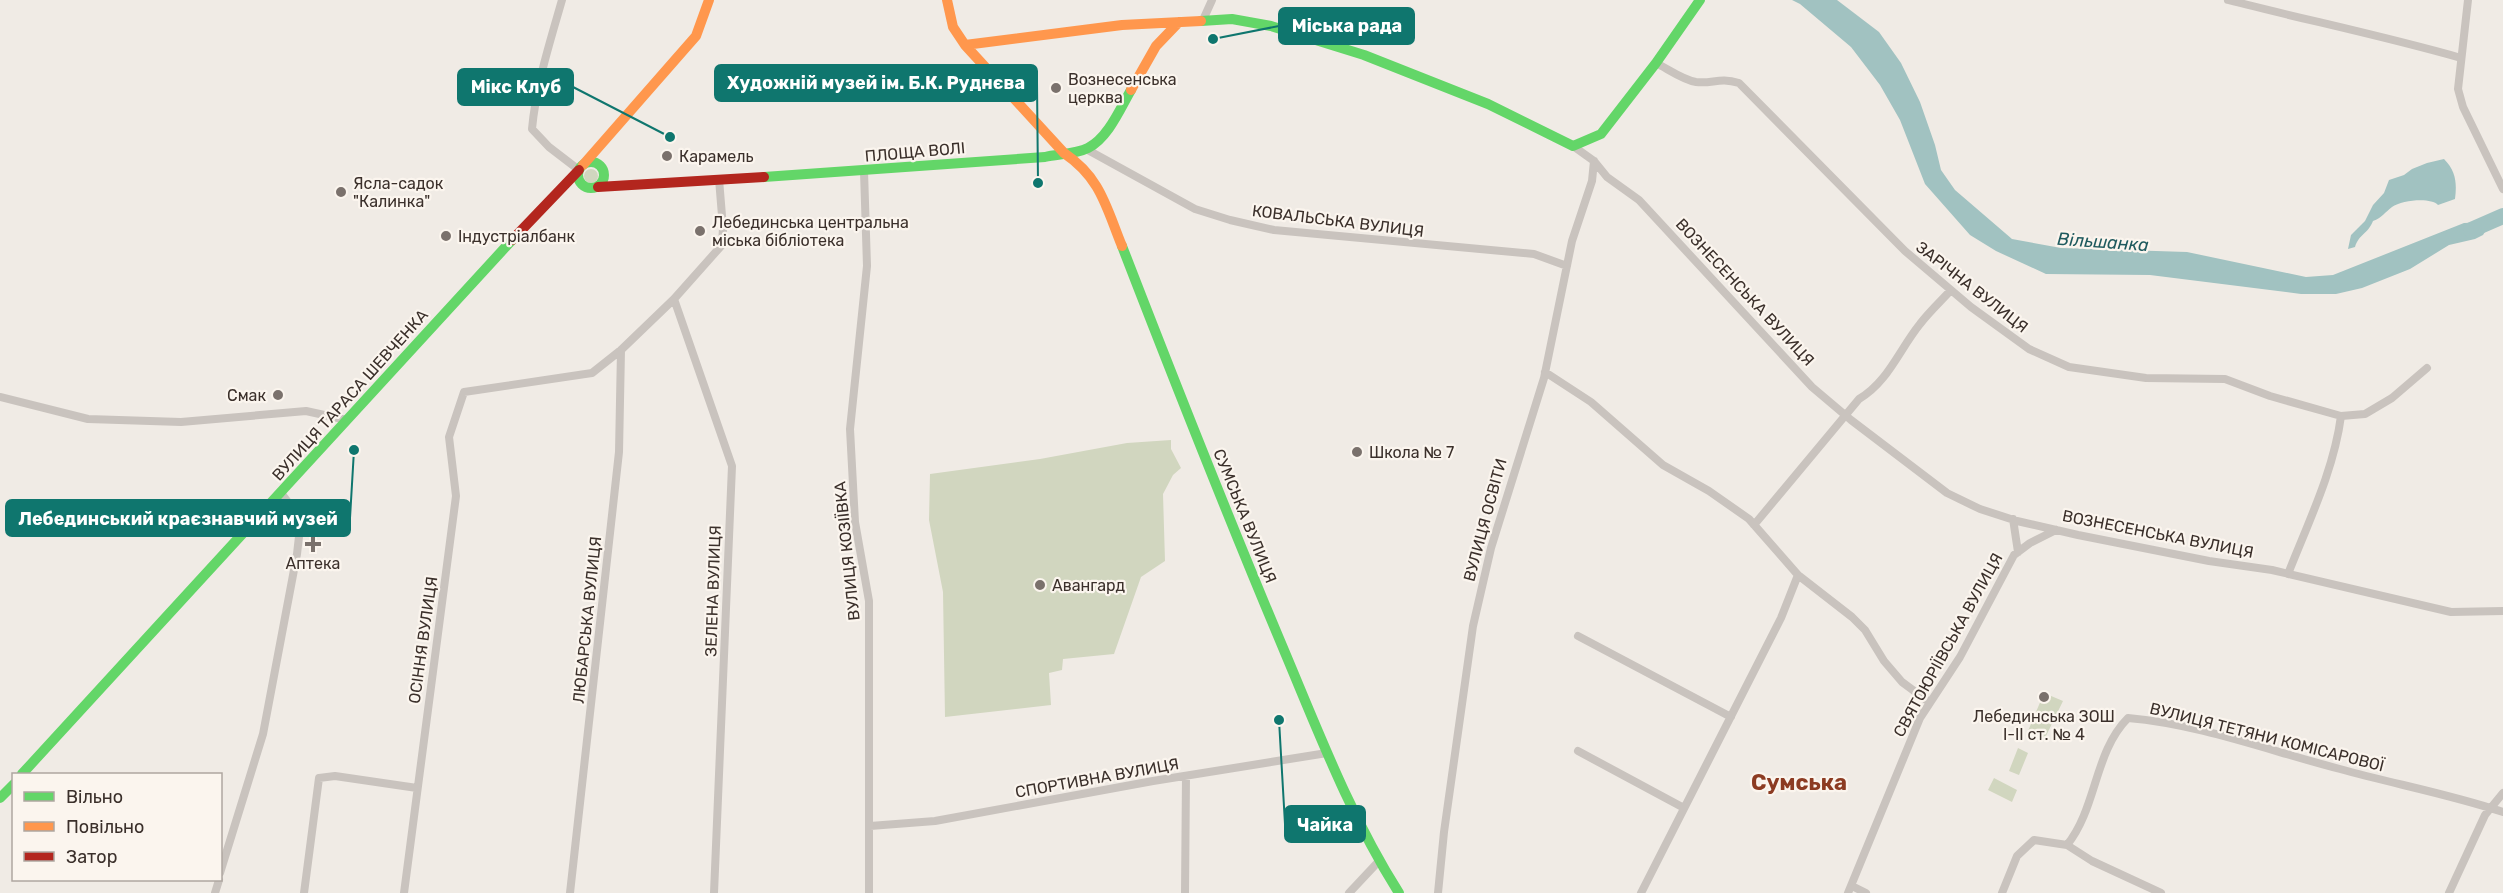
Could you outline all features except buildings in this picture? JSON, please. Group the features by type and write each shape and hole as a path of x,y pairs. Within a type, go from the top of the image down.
{"main road":[{"name":"ВУЛИЦЯ ТАРАСА ШЕВЧЕНКА","path":"23,773 581,167 696,36 709,0"},
{"path":"947,0 953,27 965,45 1064,153"},
{"path":"1573,146 1601,134 1656,63 1700,0"},
{"name":"ВОЗНЕСЕНСЬКА ВУЛИЦЯ","path":"965,45 1122,25 1232,19 1271,26 1364,56 1488,104 1573,146"},
{"path":"1086,149 1095,143 1112,122 1156,46 1179,22"},
{"path":"598,187 603,181 599,144"},
{"name":"ПЛОЩА ВОЛІ","path":"559,190 719,178 864,171 1064,153 1086,149"},
{"name":"СУМСЬКА ВУЛИЦЯ","path":"1064,153 1082,165 1102,194 1241,549 1327,753 1379,861 1399,893"},
{"path":"586,188 578,180 581,167 590,162 622,185"},
{"path":"0,798 12,786"}],"street":[{"path":"562,0 547,52 532,129 549,147 581,167"},
{"path":"1203,20 1212,0"},
{"path":"2228,0 2297,18 2391,38 2461,58"},
{"path":"2468,0 2458,89 2463,107 2503,189"},
{"name":"ЗАРІЧНА ВУЛИЦЯ","path":"1656,63 1692,81 1704,82 1723,78 1739,83 1905,251 1951,290 2030,349 2069,367 2146,378 2225,379 2270,396 2341,416 2365,414 2392,398 2427,368"},
{"name":"ВОЗНЕСЕНСЬКА ВУЛИЦЯ","path":"1573,146 1594,161 1607,177 1639,200 1812,387 1947,494 1980,509 2056,530 2209,561 2288,574 2451,612 2503,611"},
{"name":"КОВАЛЬСЬКА ВУЛИЦЯ","path":"1086,149 1196,208 1230,220 1274,230 1534,254 1567,266"},
{"name":"ВУЛИЦЯ ОСВІТИ","path":"1438,893 1444,832 1473,626 1491,548 1545,372 1567,266 1592,181 1594,161"},
{"name":"ВУЛИЦЯ КОЗІЇВКА","path":"864,171 867,266 850,429 855,522 869,602 869,893"},
{"path":"621,350 675,300 722,245 719,178"},
{"path":"1754,525 1859,399 1873,391 1919,325 1951,290"},
{"name":"ЗЕЛЕНА ВУЛИЦЯ","path":"675,300 732,466 714,893"},
{"name":"ОСІННЯ ВУЛИЦЯ","path":"404,893 456,496 449,437 464,392 592,373 621,350"},
{"name":"ЛЮБАРСЬКА ВУЛИЦЯ","path":"570,893 619,452 621,350"},
{"path":"1545,372 1591,402 1663,465 1709,491 1754,525 1798,575 1865,630 1884,661 1902,682 1929,702"},
{"path":"0,397 88,419 181,422 306,411 347,420"},
{"path":"2288,574 2338,438 2341,416"},
{"path":"222,867 263,734 297,554 301,519 281,493"},
{"path":"2013,519 2018,552"},
{"name":"СВЯТОЮРІЇВСЬКА ВУЛИЦЯ","path":"1850,890 1900,760 1929,702 1960,657 2014,555 2030,543 2056,530"},
{"path":"1641,893 1781,618 1798,575"},
{"path":"1578,636 1731,717"},
{"name":"ВУЛИЦЯ ТЕТЯНИ КОМІСАРОВОЇ","path":"2067,845 2076,834 2087,811 2111,743 2119,727 2127,718 2178,726 2342,770 2472,801 2503,812"},
{"path":"1578,751 1684,808"},
{"name":"СПОРТИВНА ВУЛИЦЯ","path":"870,826 935,820 1327,753"},
{"path":"304,893 319,778 335,776 417,788"},
{"path":"1185,893 1186,776"},
{"path":"2449,893 2485,815 2503,793"},
{"path":"2002,893 2017,856 2034,840 2067,845 2092,861 2161,893"},
{"path":"1349,893 1379,861"},
{"path":"1850,890 1866,893"}],"green space":[{"path":"591,169 596,171 598,176 596,181 591,183 586,181 584,176 586,171"},
{"name":"Авангард","path":"1171,440 1171,449 1181,468 1173,475 1163,494 1165,561 1141,577 1114,654 1063,659 1062,670 1049,673 1051,705 945,717 943,592 929,520 930,474 1040,459 1127,443"},
{"path":"2044,693 2063,701 2045,738 2028,731"},
{"path":"2018,748 2028,753 2019,775 2009,771"},
{"path":"1994,778 2017,790 2012,802 1988,790"}],"water":[{"path":"1792,0 1837,0 1879,32 1901,63 1920,102 1941,170 1955,190 2012,239 2061,248 2187,252 2306,277 2333,275 2464,223 2491,222 2483,235 2475,239 2449,245 2410,269 2362,288 2336,294 2301,294 2150,275 2046,274 1996,251 1970,235 1925,184 1900,120 1880,85 1851,47 1800,4"},
{"path":"2444,159 2455,178 2455,199 2438,205 2423,200 2409,201 2392,207 2373,221 2355,247 2348,249 2351,235 2365,221 2373,205 2384,193 2389,180 2427,163"}],"waterway":[{"name":"Вільшанка","path":"2471,230 2503,216"}],"traffic: fast":[{"path":"1201,21 1232,19 1271,26 1364,55 1488,104 1573,146 1601,134 1656,63 1700,0"},
{"path":"764,177 1045,157 1078,152 1088,148 1102,137 1131,90"},
{"path":"591,162 600,166 604,175 600,184 591,188 582,184 578,175 582,166 591,162"},
{"path":"23,773 512,240"},
{"path":"1122,246 1223,502 1324,746 1366,836 1399,893"},
{"path":"0,798 12,786"}],"traffic: slow":[{"path":"583,165 696,36 709,0"},
{"path":"947,0 953,27 965,45 1094,183 1101,194 1122,246"},
{"path":"965,45 1122,25 1201,21"},
{"path":"1131,90 1156,46 1179,22"}],"traffic: jam":[{"path":"512,240 579,170"},
{"path":"598,187 764,177"}],"place":[{"name":"Міська рада","path":"1213,39"},
{"name":"Вознесенська церква","path":"1056,88"},
{"name":"Мікс Клуб","path":"670,137"},
{"name":"Карамель","path":"667,156"},
{"name":"Художній музей ім. Б.К. Руднєва","path":"1038,183"},
{"name":"Ясла-садок \"Калинка\"","path":"341,192"},
{"name":"Лебединська центральна міська бібліотека","path":"700,231"},
{"name":"Індустріалбанк","path":"446,236"},
{"name":"Смак","path":"278,395"},
{"name":"Лебединський краєзнавчий музей","path":"354,450"},
{"name":"Школа № 7","path":"1357,452"},
{"name":"Аптека","path":"313,544"},
{"name":"Авангард","path":"1040,585"},
{"name":"Лебединська ЗОШ І-ІІ ст. № 4","path":"2044,697"},
{"name":"Чайка","path":"1279,720"}],"district":[{"name":"Сумська","path":"1799,782"}]}
